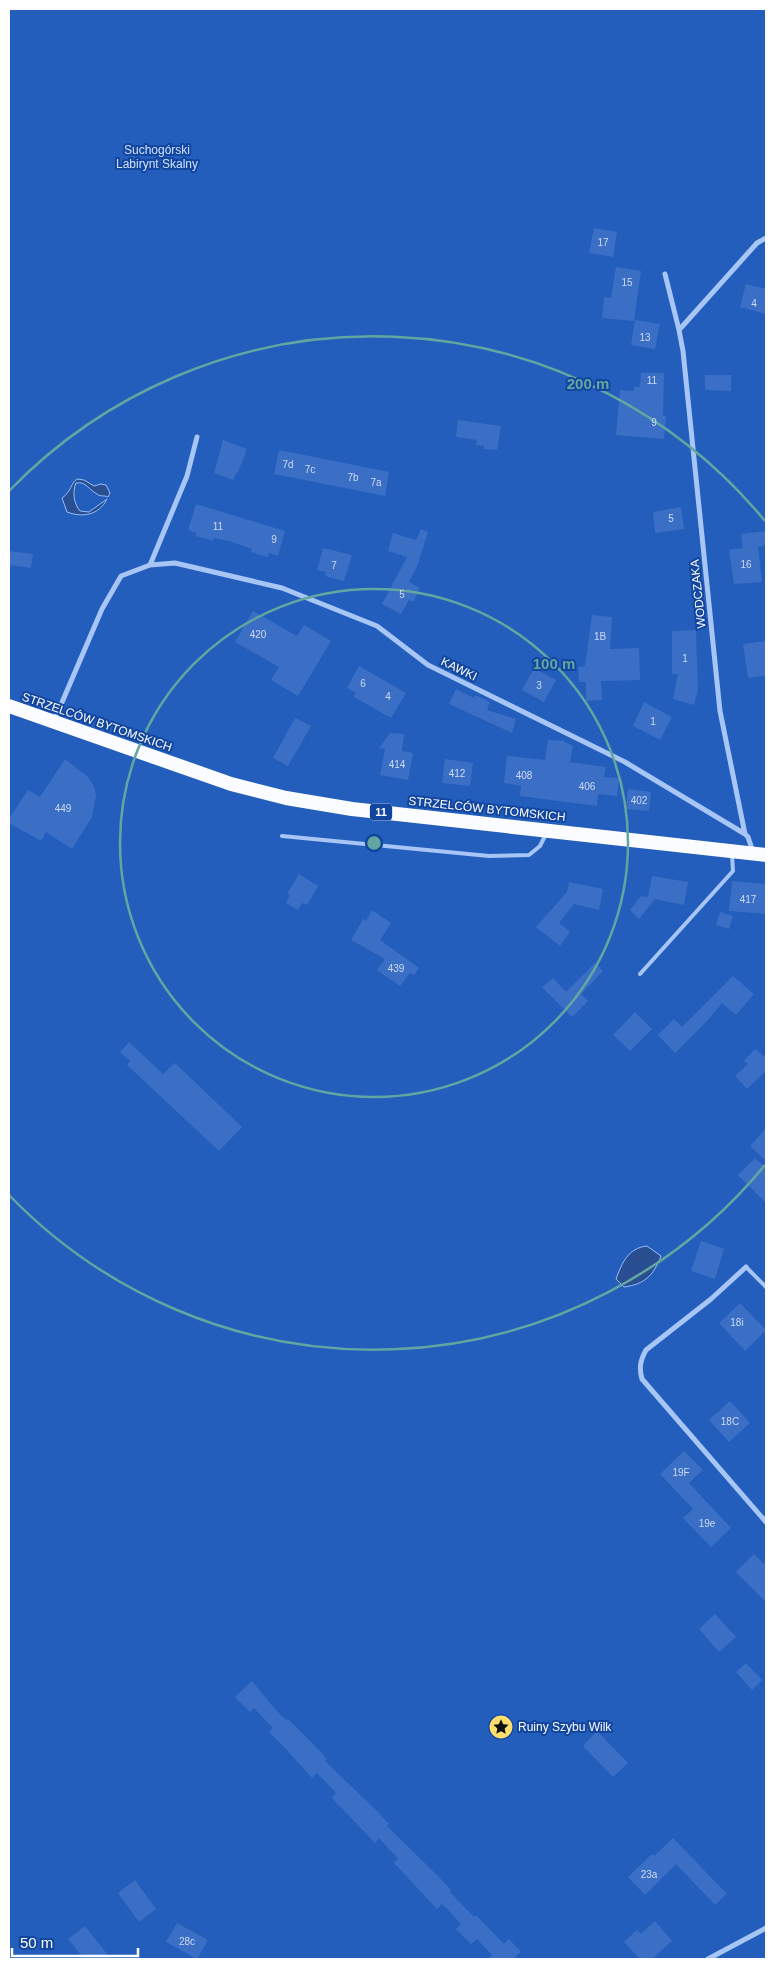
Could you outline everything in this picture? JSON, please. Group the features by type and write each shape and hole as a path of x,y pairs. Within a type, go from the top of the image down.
{"highway":[{"name":"STRZELCÓW BYTOMSKICH","path":"9,706 231,784 286,798 352,809 760,854"}],"street":[{"path":"679,330 757,243 766,238"},
{"name":"WODCZAKA","path":"665,274 683,351 720,711 745,834 760,854"},
{"path":"150,565 187,476 197,437"},
{"name":"KAWKI","path":"54,722 102,609 121,576 150,565 175,563 282,588 377,626 428,665 625,762 745,834"},
{"path":"746,1267 711,1299 646,1350 641,1359 639,1369 642,1379 766,1522"},
{"path":"708,1959 766,1928"}],"lane":[{"path":"282,836 489,856 528,855 540,846 548,830"},
{"path":"640,974 733,871 732,850"},
{"path":"746,1267 766,1287"}],"green space":[{"name":"Suchogórski Labirynt Skalny","path":"9,9 766,9 766,1959 9,1959"}],"shaded area":[{"path":"77,479 84,480 94,486 106,485 110,493 108,497 98,495 82,483 76,483 74,490 76,505 80,511 89,512 107,499 100,509 85,515 67,512 62,498 68,493"},
{"path":"647,1246 661,1256 655,1269 638,1284 624,1287 616,1279 623,1262 630,1253 640,1247"}],"building":[{"path":"594,228 617,232 613,257 589,253"},
{"path":"616,267 641,271 634,321 602,318 604,297 611,298"},
{"path":"746,284 766,289 766,314 740,307"},
{"path":"635,320 660,324 655,349 631,345"},
{"path":"641,373 664,373 663,416 666,416 664,439 616,435 620,390 634,391 634,387 640,387"},
{"path":"705,375 731,375 731,391 705,390"},
{"path":"458,420 501,426 497,450 484,449 484,446 476,445 477,440 456,437"},
{"path":"223,440 247,449 233,480 214,473"},
{"path":"279,450 389,472 385,496 274,474"},
{"path":"196,504 285,531 278,556 269,553 268,557 251,552 252,549 232,542 214,538 214,541 196,536 197,533 188,530"},
{"path":"681,507 684,529 655,533 653,512"},
{"path":"421,529 428,532 418,564 409,582 420,588 413,602 409,600 401,614 382,604 407,557 388,551 393,533 416,540"},
{"path":"766,531 766,545 758,547 762,582 734,584 729,550 743,548 741,534"},
{"path":"323,548 352,555 344,581 325,576 326,572 317,570"},
{"path":"9,551 33,554 31,568 9,565"},
{"path":"253,611 297,636 304,625 331,641 298,696 271,680 279,667 235,642"},
{"path":"592,615 612,617 610,649 639,648 640,680 601,681 602,700 586,701 586,682 579,682 578,667 585,666"},
{"path":"696,630 698,690 694,705 673,699 678,674 672,674 672,631"},
{"path":"766,641 765,676 748,678 743,644"},
{"path":"359,666 406,693 391,718 354,697 356,693 347,688"},
{"path":"534,668 556,680 544,702 522,690"},
{"path":"456,689 474,698 475,695 490,702 487,710 516,719 512,733 449,704"},
{"path":"644,702 672,717 660,740 633,726"},
{"path":"295,718 311,726 288,766 273,758"},
{"path":"390,733 404,734 402,751 413,753 408,780 380,775 385,749 379,748"},
{"path":"548,740 563,741 573,746 570,762 606,767 604,777 619,778 617,796 598,794 597,806 520,796 521,786 504,783 507,756 545,760"},
{"path":"65,759 88,777 94,787 96,796 92,817 72,849 46,832 41,841 9,823 9,819 28,790 40,797"},
{"path":"445,759 473,763 470,786 442,783"},
{"path":"628,789 651,792 649,811 626,809"},
{"path":"299,874 318,886 307,905 302,903 298,910 286,903 290,895 287,894"},
{"path":"652,876 688,882 684,905 655,899 639,919 630,910 641,896 648,897"},
{"path":"732,881 766,884 766,914 729,911"},
{"path":"569,882 603,889 599,910 574,904 559,923 570,932 560,946 536,927 567,892"},
{"path":"372,910 391,923 380,940 419,968 414,975 410,973 400,986 377,970 385,959 351,940 363,919 366,921"},
{"path":"720,912 733,916 729,929 716,925"},
{"path":"595,963 603,971 581,994 588,1001 572,1017 542,987 553,978 566,992"},
{"path":"733,976 754,994 736,1015 722,1003 675,1053 658,1035 674,1019 682,1027"},
{"path":"635,1012 652,1029 630,1051 613,1035"},
{"path":"129,1042 163,1074 175,1063 242,1127 219,1151 127,1065 130,1061 120,1052"},
{"path":"755,1049 766,1058 766,1071 747,1089 735,1076 748,1064 744,1061"},
{"path":"766,1128 766,1161 750,1146"},
{"path":"755,1158 766,1168 766,1203 738,1175"},
{"path":"701,1241 724,1249 715,1279 691,1271"},
{"path":"740,1303 766,1330 745,1351 719,1323"},
{"path":"730,1401 750,1423 729,1442 709,1420"},
{"path":"684,1451 703,1470 689,1483 731,1528 711,1547 683,1518 693,1509 660,1474"},
{"path":"754,1554 766,1566 766,1602 736,1572"},
{"path":"715,1614 736,1637 719,1652 699,1629"},
{"path":"746,1663 762,1680 752,1690 736,1672"},
{"path":"252,1681 274,1708 315,1746 327,1759 325,1761 377,1811 389,1824 387,1826 439,1877 451,1890 450,1892 474,1917 476,1915 504,1944 509,1939 521,1952 515,1957 518,1959 488,1959 492,1955 477,1939 471,1944 456,1929 461,1924 452,1914 442,1904 437,1909 394,1863 398,1858 379,1838 375,1843 332,1798 336,1793 317,1773 312,1778 269,1732 273,1728 254,1708 250,1712 235,1697"},
{"path":"597,1731 628,1763 613,1777 583,1746"},
{"path":"673,1838 727,1894 715,1905 676,1864 645,1895 628,1877 652,1854 654,1856"},
{"path":"135,1880 156,1909 139,1922 118,1893"},
{"path":"655,1921 672,1941 652,1959 640,1959 624,1942 637,1930 641,1934"},
{"path":"177,1923 208,1940 197,1959 166,1942"},
{"path":"85,1926 111,1959 84,1959 68,1939"}],"place":[{"name":"Ruiny Szybu Wilk","path":"501,1727"}]}
